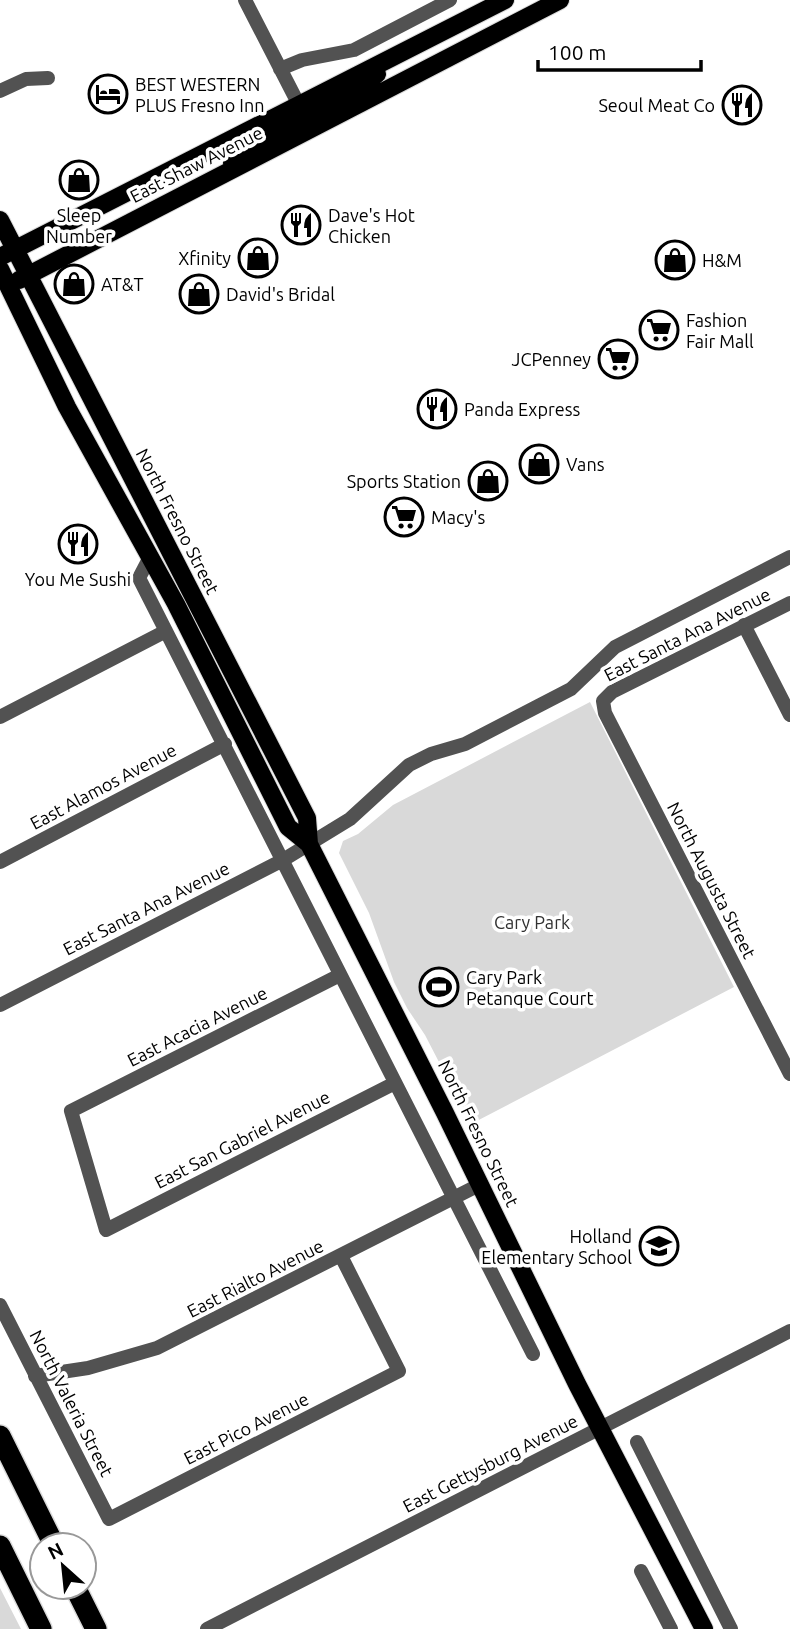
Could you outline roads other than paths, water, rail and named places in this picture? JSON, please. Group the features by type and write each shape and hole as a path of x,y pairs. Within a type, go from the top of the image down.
{"highway":[{"path":"0,1436 47,1531"},
{"path":"0,1546 41,1629"},
{"path":"82,1601 96,1629"}],"main road":[{"name":"East Shaw Avenue","path":"7,253 505,0"},
{"name":"East Shaw Avenue","path":"3,281 28,275 560,0"},
{"path":"303,132 304,123 313,113 359,89 401,53"},
{"path":"216,177 249,146 295,122 299,117 299,105"},
{"name":"North Fresno Street","path":"0,220 7,253 28,275 307,818 309,844 481,1184 600,1429 704,1629"},
{"name":"North Fresno Street","path":"3,281 67,407 150,557 288,827 309,844"},
{"path":"110,484 121,486 147,528 162,536"}],"street":[{"path":"245,0 299,105"},
{"path":"281,69 302,60 354,50 450,0"},
{"path":"0,91 26,79 48,78"},
{"path":"150,557 139,578 534,1354"},
{"name":"East Santa Ana Avenue","path":"0,1004 283,860 350,819 409,765 431,754 465,744 562,695 580,684 615,647 790,557"},
{"name":"East Santa Ana Avenue","path":"603,701 612,692 790,603"},
{"path":"744,625 790,715"},
{"path":"0,717 166,631"},
{"name":"North Augusta Street","path":"603,701 605,713 790,1074"},
{"name":"East Alamos Avenue","path":"0,862 225,744"},
{"name":"East Acacia Avenue","path":"106,1230 71,1111 340,975"},
{"name":"East San Gabriel Avenue","path":"106,1230 395,1083"},
{"name":"East Rialto Avenue","path":"35,1376 88,1368 157,1348 481,1184"},
{"name":"East Pico Avenue","path":"109,1519 399,1371 341,1256"},
{"name":"North Valeria Street","path":"0,1305 109,1519"},
{"name":"East Gettysburg Avenue","path":"208,1629 790,1331"},
{"path":"637,1442 731,1629"},
{"path":"641,1571 671,1629"}],"place":[{"name":"BEST WESTERN PLUS Fresno Inn","path":"108,94"},
{"name":"Seoul Meat Co","path":"742,105"},
{"name":"Sleep Number","path":"79,180"},
{"name":"Dave's Hot Chicken","path":"301,225"},
{"name":"Xfinity","path":"258,258"},
{"name":"H&M","path":"675,260"},
{"name":"AT&T","path":"74,284"},
{"name":"David's Bridal","path":"199,294"},
{"name":"Fashion Fair Mall","path":"659,330"},
{"name":"JCPenney","path":"618,359"},
{"name":"Panda Express","path":"437,409"},
{"name":"Vans","path":"539,464"},
{"name":"Sports Station","path":"488,481"},
{"name":"Macy's","path":"404,517"},
{"name":"You Me Sushi","path":"78,544"},
{"name":"Cary Park Petanque Court","path":"439,987"},
{"name":"Holland Elementary School","path":"659,1246"}],"park label":[{"name":"Cary Park","path":"532,922"}]}
